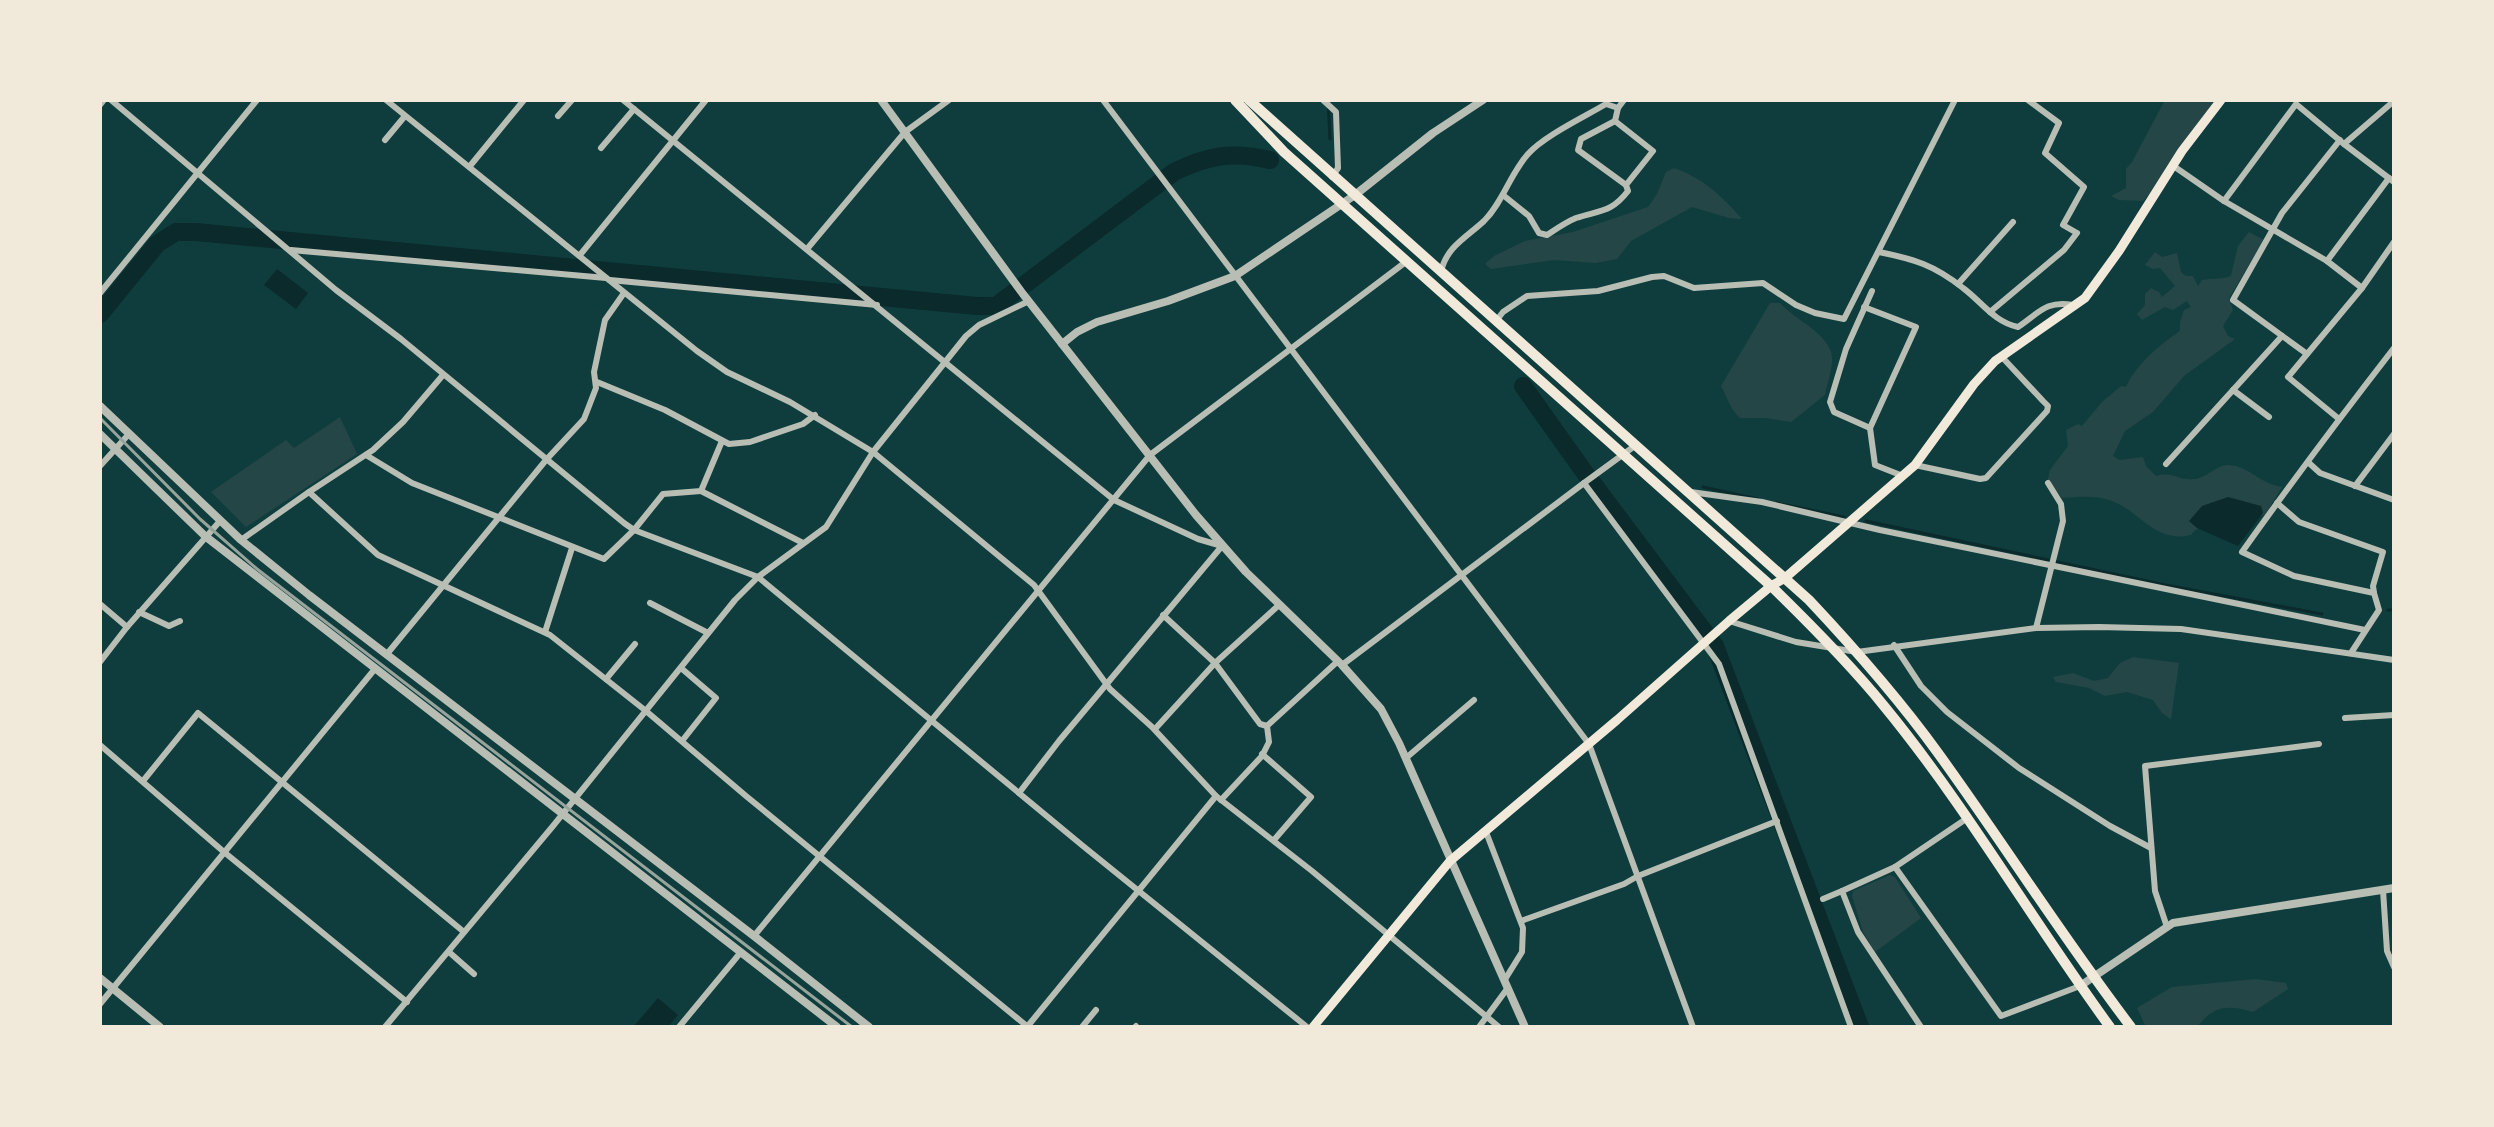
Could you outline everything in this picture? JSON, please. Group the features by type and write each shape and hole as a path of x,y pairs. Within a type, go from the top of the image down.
{"highway":[{"path":"1235,100 1284,152 1771,586 1832,649 1884,706 2110,1027"},
{"path":"1249,100 1785,578 1857,652 1938,754 2131,1027"}],"main road":[{"path":"1310,1027 1450,861 1903,476 1915,465 1974,384 2001,356 2090,292 2172,165 2221,100"}],"street":[{"path":"100,105 104,100"},
{"path":"111,100 336,290 401,339 634,530 758,577 1019,793 1310,1027"},
{"path":"100,293 257,100"},
{"path":"386,100 624,293 727,372 815,415 873,452 1034,585 1106,684 1155,729 1219,798 1499,1027"},
{"path":"470,166 524,100"},
{"path":"558,116 572,100"},
{"path":"623,100 1114,500 1184,533 1222,546"},
{"path":"580,255 706,100"},
{"path":"881,100 1014,282 1222,546 1340,663 1381,709 1406,758 1525,1027"},
{"path":"807,249 905,132 949,100"},
{"path":"1103,100 1589,744 1693,1027"},
{"path":"1503,195 1529,216 1539,233 1547,235 1570,221 1607,211 1617,205 1628,191 1626,185 1578,150 1581,139 1615,121 1624,100"},
{"path":"1496,321 1503,312 1527,296 1598,291 1664,276 1694,288 1763,283 1796,305 1815,313 1841,319 1847,317 1955,100"},
{"path":"1990,312 2064,250 2077,233 2063,225 2084,187 2045,153 2059,123 2028,100"},
{"path":"1062,344 1097,322 1168,301 1235,276 1355,195 1479,101"},
{"path":"2307,354 2233,300 2282,213 2342,142 2394,101"},
{"path":"1324,102 1336,112 1338,168 1332,177"},
{"path":"1441,272 1451,250 1484,220 1528,154 1606,104 1618,108"},
{"path":"2224,201 2296,104 2391,180 2327,261"},
{"path":"601,148 634,109"},
{"path":"385,140 405,116"},
{"path":"1615,121 1653,151 1626,185"},
{"path":"2172,165 2224,201 2327,261 2362,288"},
{"path":"1958,284 2013,222"},
{"path":"2339,419 2288,377 2362,288 2394,242"},
{"path":"289,249 876,304"},
{"path":"1879,252 1919,260 1958,284 2001,321 2018,327 2049,305 2057,302 2076,305"},
{"path":"754,936 1150,455 1407,261"},
{"path":"1870,428 1834,412 1830,402 1846,349 1872,291"},
{"path":"387,654 498,517 584,419 597,382 594,372 605,320 624,293"},
{"path":"385,1027 708,633 758,577 826,527 873,452 945,361 975,327 1026,297"},
{"path":"1864,307 1916,327 1870,428 1875,465 1903,476"},
{"path":"2166,464 2282,336"},
{"path":"2374,593 2294,576 2242,552 2394,348"},
{"path":"1915,465 1986,478 2047,411 2048,406 2001,356"},
{"path":"241,540 366,455 403,422 443,375"},
{"path":"597,382 665,410 722,441 736,444 803,424 815,415"},
{"path":"2233,390 2269,417"},
{"path":"100,406 241,540 869,1027"},
{"path":"100,434 112,451 205,536 837,1027"},
{"path":"2355,486 2394,434"},
{"path":"100,466 128,435"},
{"path":"701,491 722,441"},
{"path":"1267,726 1340,663 1636,445"},
{"path":"366,455 412,483 604,559 634,530 665,492 701,491 803,543"},
{"path":"2309,463 2320,473 2394,500"},
{"path":"1584,483 1708,640 1851,1027"},
{"path":"2036,628 2063,521 2061,504 2048,483"},
{"path":"309,492 378,555 545,632 646,711 1027,1027 1219,798 1262,754 1269,742 1267,726"},
{"path":"1688,492 1762,502 2365,630"},
{"path":"2277,503 2299,522 2383,552 2373,586 2379,610 2351,653"},
{"path":"100,662 139,612 220,521"},
{"path":"1019,793 1222,546"},
{"path":"545,632 572,548"},
{"path":"650,603 708,633"},
{"path":"100,604 127,627"},
{"path":"1155,729 1215,663 1279,605"},
{"path":"139,612 169,626 180,621"},
{"path":"1163,615 1215,663 1260,724 1267,726"},
{"path":"1729,621 1796,642 1857,652 2036,628 2181,629 2394,660"},
{"path":"606,679 635,644"},
{"path":"1894,645 1921,686 1947,712 2019,768 2110,826 2151,848"},
{"path":"681,668 716,698 682,741"},
{"path":"100,1004 374,670"},
{"path":"1406,758 1474,700"},
{"path":"143,781 198,713 464,932"},
{"path":"2345,718 2394,715"},
{"path":"2167,927 2155,891 2145,766 2319,744"},
{"path":"100,745 224,852 407,1002"},
{"path":"1262,754 1311,797 1274,840"},
{"path":"1823,899 1895,867 1966,819"},
{"path":"1521,921 1624,884 1777,821"},
{"path":"1479,1027 1522,952 1521,921 1486,832"},
{"path":"1895,867 2001,1016 2080,986 2167,927 2220,914 2394,888"},
{"path":"2383,890 2387,951 2394,967"},
{"path":"1842,891 1858,932 1921,1027"},
{"path":"449,952 474,974"},
{"path":"679,1027 741,952"},
{"path":"100,978 160,1027"},
{"path":"1082,1027 1096,1010"}],"shaded area":[{"path":"2165,100 2215,100 2163,178 2143,201 2119,200 2111,196 2126,188 2126,169"},
{"path":"1674,168 1711,189 1742,219 1692,207 1631,241 1617,259 1596,263 1554,260 1491,269 1485,264 1494,256 1525,241 1573,232 1648,207 1666,172"},
{"path":"2249,232 2264,240 2229,298 2233,310 2223,326 2228,336 2235,339 2184,376 2153,412 2125,431 2113,456 2119,460 2143,457 2146,466 2156,476 2188,479 2203,477 2224,465 2243,468 2282,487 2265,515 2214,522 2191,535 2178,536 2158,531 2123,506 2106,499 2062,498 2048,479 2050,470 2068,446 2066,430 2078,424 2082,426 2102,402 2121,386 2126,387 2149,356 2180,331 2184,310 2191,307 2187,301 2173,310 2165,307 2142,320 2137,314 2145,305 2145,294 2151,288 2162,297 2175,286 2160,268 2145,265 2155,252 2162,257 2177,253 2181,272 2193,276 2198,286 2202,280 2231,276 2238,246"},
{"path":"277,269 308,293 296,309 264,285"},
{"path":"1770,303 1780,303 1819,334 1832,357 1825,395 1791,422 1740,418 1721,386"},
{"path":"340,417 357,454 246,527 211,492 286,440 294,448"},
{"path":"2228,497 2261,506 2263,513 2238,546 2197,528 2189,521 2202,506"},
{"path":"2133,657 2179,663 2171,719 2162,713 2153,700 2127,692 2105,696 2089,688 2056,682 2053,677 2073,673 2094,681 2108,678 2120,663"},
{"path":"1890,875 1895,877 1921,918 1875,952 1863,932 1852,896 1853,891"},
{"path":"2256,979 2286,983 2288,989 2253,1012 2222,1009 2209,1014 2197,1027 2146,1027 2137,1008 2172,987"},
{"path":"658,998 678,1015 668,1027 633,1027"}],"waterway":[{"path":"1328,100 1330,139"},
{"path":"100,314 157,244 176,232 996,306 1174,172 1221,156 1270,160"},
{"path":"1523,386 1715,646 1860,1027"},
{"path":"1703,487 1758,499"},
{"path":"1777,503 1844,517"},
{"path":"1866,521 2166,585 2322,614"},
{"path":"2388,610 2394,610"}],"railway":[{"path":"100,418 200,519 257,569 852,1027"}]}
